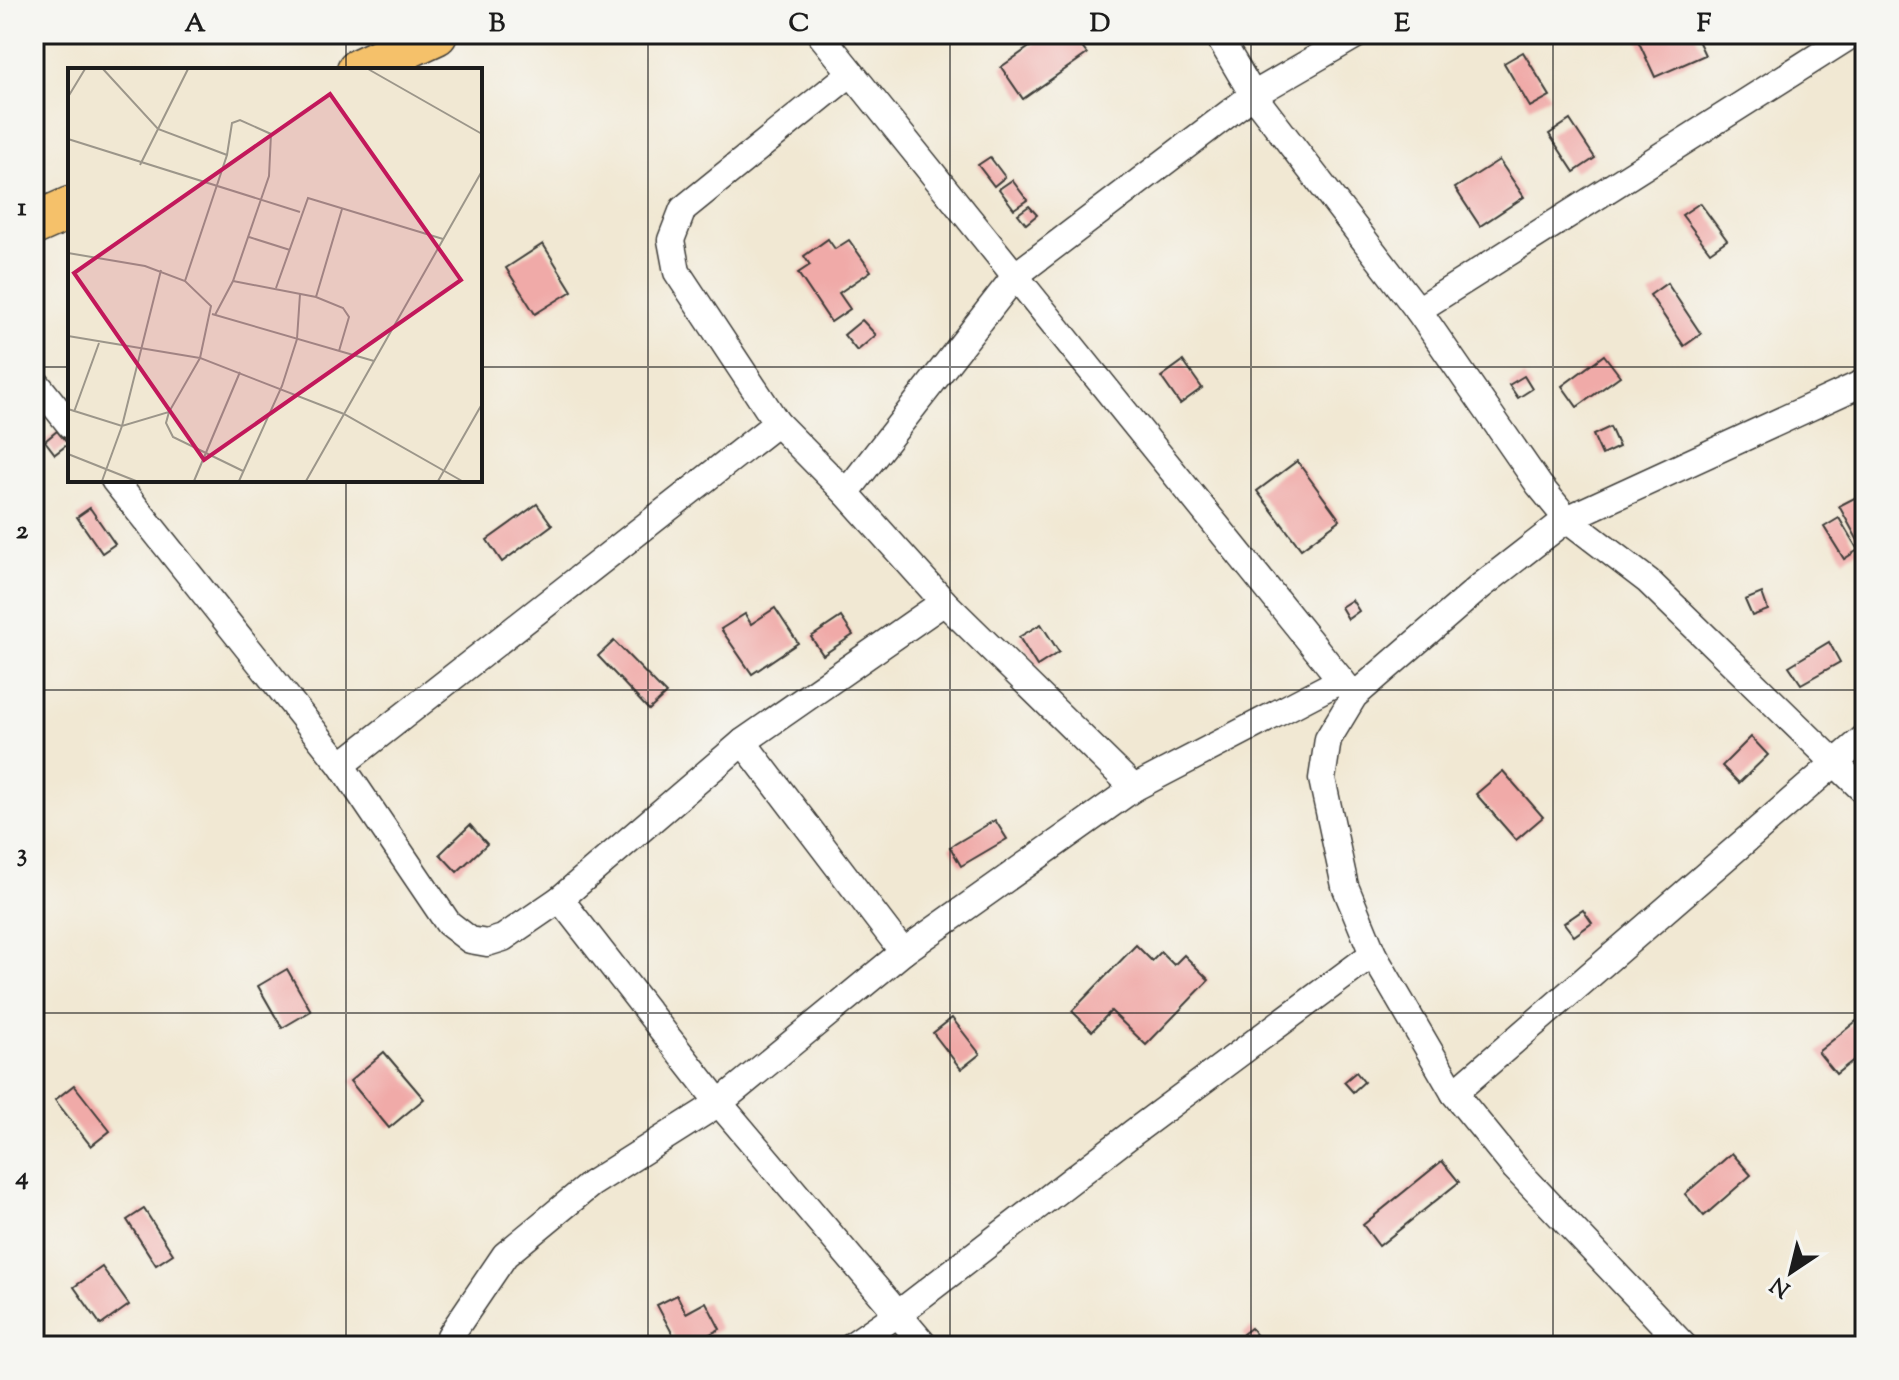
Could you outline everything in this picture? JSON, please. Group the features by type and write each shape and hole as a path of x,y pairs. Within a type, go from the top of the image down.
{"main road":[{"path":"362,68 436,34"},
{"path":"34,224 68,209"}],"street":[{"path":"820,34 1348,688"},
{"path":"1217,34 1253,95 1418,310 1539,485 1567,519 1648,581 1865,792"},
{"path":"846,493 1016,275 1253,95 1358,34"},
{"path":"1418,310 1853,34 1865,52"},
{"path":"851,73 683,209 671,240 677,272 777,423 846,493 944,602 1134,788"},
{"path":"34,380 68,422"},
{"path":"446,1346 505,1255 591,1184 719,1103 903,952 1134,788 1348,688 1567,519 1865,382"},
{"path":"341,765 777,423"},
{"path":"116,482 341,765 448,923 470,940 487,943 503,938 560,899 743,742 944,602"},
{"path":"1348,688 1328,739 1322,779 1345,886 1373,954 1454,1093 1515,1168 1684,1346"},
{"path":"1454,1093 1865,737"},
{"path":"743,742 903,952"},
{"path":"560,899 719,1103 925,1346"},
{"path":"851,1346 899,1313 1134,1132 1373,954"}],"building":[{"path":"1048,34 1072,34 1087,54 1023,99 1001,67"},
{"path":"1635,34 1695,34 1705,55 1655,77"},
{"path":"1523,52 1550,96 1530,107 1504,63"},
{"path":"1570,120 1595,158 1574,172 1549,134"},
{"path":"990,157 1005,177 994,186 978,165"},
{"path":"1499,160 1524,197 1480,226 1455,188"},
{"path":"1012,180 1027,200 1014,209 999,189"},
{"path":"1700,203 1727,240 1710,252 1682,215"},
{"path":"1029,206 1037,215 1026,224 1018,214"},
{"path":"828,239 835,249 849,240 871,271 839,293 850,309 831,322 798,273 810,265 804,256"},
{"path":"543,244 572,291 535,314 506,268"},
{"path":"1667,283 1701,334 1684,346 1650,295"},
{"path":"862,320 876,335 857,351 844,335"},
{"path":"1604,355 1620,376 1577,407 1562,386"},
{"path":"1183,361 1202,388 1180,404 1161,377"},
{"path":"1524,376 1532,389 1518,398 1509,385"},
{"path":"1610,427 1619,447 1602,455 1593,435"},
{"path":"57,431 68,444 55,454 45,441"},
{"path":"1297,461 1340,520 1301,549 1257,491"},
{"path":"1862,494 1865,499 1865,547 1862,548 1839,506"},
{"path":"537,504 552,525 502,562 487,540"},
{"path":"90,508 115,544 102,553 77,517"},
{"path":"1839,518 1858,550 1844,559 1824,527"},
{"path":"1762,593 1768,610 1752,616 1745,600"},
{"path":"1352,600 1359,611 1348,619 1341,607"},
{"path":"775,608 798,643 752,674 721,629 745,614 751,624"},
{"path":"841,617 853,635 823,655 811,637"},
{"path":"1041,624 1059,652 1037,666 1019,637"},
{"path":"614,641 666,694 649,710 598,656"},
{"path":"1829,642 1840,662 1801,684 1789,666"},
{"path":"1751,737 1768,755 1739,783 1722,766"},
{"path":"1503,771 1543,817 1516,840 1476,794"},
{"path":"995,820 1007,839 961,866 950,847"},
{"path":"470,825 487,844 457,872 440,854"},
{"path":"1583,910 1592,923 1574,936 1564,923"},
{"path":"1136,945 1152,961 1161,952 1174,965 1184,955 1209,980 1146,1045 1111,1011 1092,1031 1072,1011"},
{"path":"287,969 311,1011 282,1028 258,986"},
{"path":"1865,1014 1865,1051 1836,1074 1818,1052"},
{"path":"952,1018 980,1054 961,1069 933,1033"},
{"path":"384,1052 424,1099 389,1128 350,1081"},
{"path":"1356,1072 1364,1082 1353,1092 1344,1082"},
{"path":"74,1085 110,1131 91,1146 55,1100"},
{"path":"1732,1153 1751,1175 1704,1216 1685,1194"},
{"path":"1442,1161 1459,1182 1379,1246 1363,1225"},
{"path":"144,1209 173,1254 156,1265 127,1220"},
{"path":"102,1267 129,1305 101,1325 74,1287"},
{"path":"677,1295 686,1313 706,1302 720,1329 687,1346 679,1346 657,1305"},
{"path":"1251,1328 1258,1337 1250,1343 1243,1334"}]}
